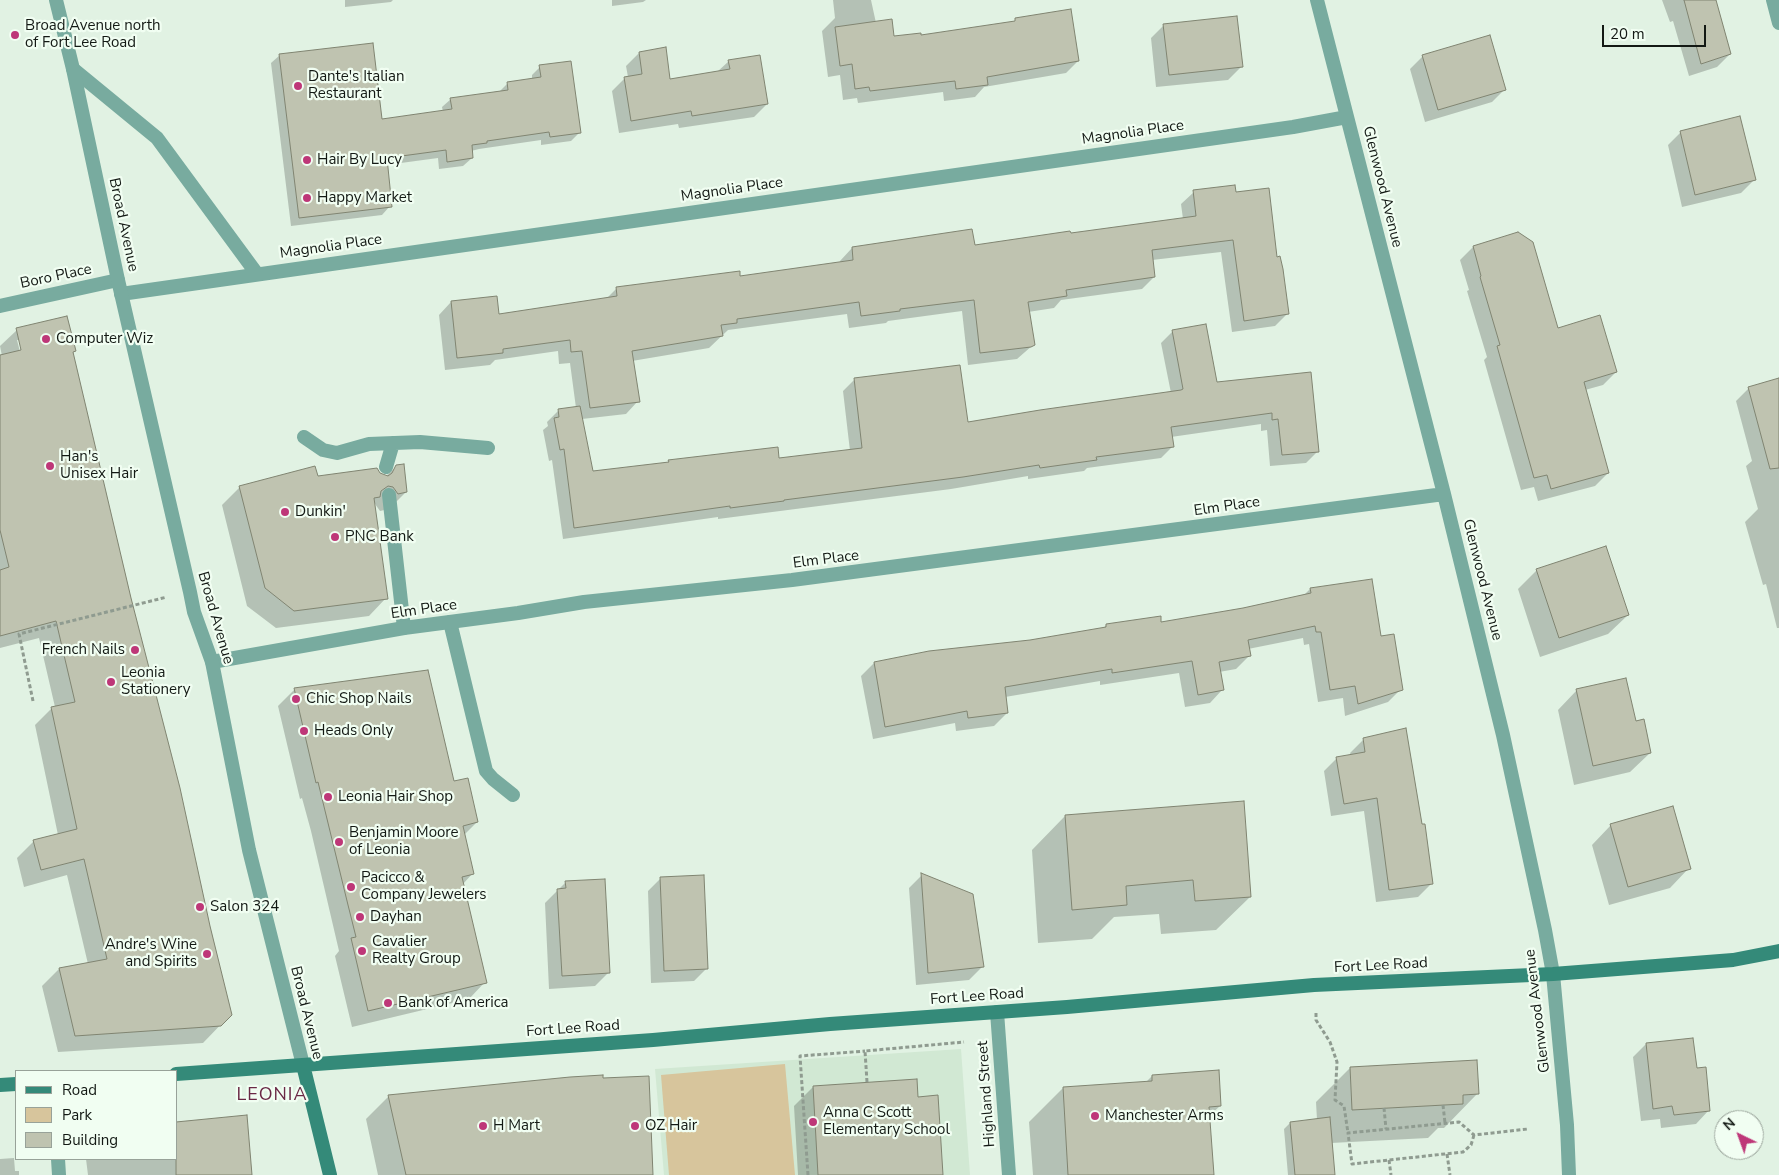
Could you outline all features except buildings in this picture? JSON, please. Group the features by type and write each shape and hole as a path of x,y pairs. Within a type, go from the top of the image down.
{"main road":[{"name":"Fort Lee Road","path":"178,1074 653,1040 1314,985 1553,974 1734,960 1779,951"},
{"name":"Broad Avenue","path":"303,1065 330,1175"},
{"path":"0,1085 15,1084"}],"street":[{"name":"Broad Avenue","path":"56,0 194,612 212,662 249,850 303,1065"},
{"name":"Glenwood Avenue","path":"1317,0 1444,494 1503,735 1553,974 1567,1125 1568,1175"},
{"path":"1773,0 1779,23"},
{"path":"73,69 157,138 257,274"},
{"name":"Magnolia Place","path":"120,287 257,274 1284,128 1347,117"},
{"name":"Boro Place","path":"0,306 120,287"},
{"path":"304,437 323,450 337,453 369,444 420,442 488,448"},
{"path":"386,467 393,443"},
{"name":"Elm Place","path":"212,662 404,628 584,602 801,579 1444,494"},
{"path":"389,496 404,628"},
{"path":"450,622 486,771 513,795"},
{"name":"Highland Street","path":"997,1012 1009,1175"},
{"path":"58,1160 59,1175"}],"path":[{"path":"33,701 19,634 190,592"},
{"path":"1316,1013 1316,1020 1330,1042 1337,1062 1336,1100 1344,1106 1352,1164 1463,1152 1471,1145 1474,1135"},
{"path":"808,1175 800,1056 964,1042"},
{"path":"866,1051 867,1082"},
{"path":"1443,1105 1445,1123"},
{"path":"1384,1108 1386,1129"},
{"path":"1348,1132 1459,1122 1474,1135 1528,1129"},
{"path":"1448,1154 1450,1175"},
{"path":"1389,1160 1391,1175"}],"shaded area":[{"name":"Anna C Scott Elementary School","path":"961,1049 970,1175 664,1175 655,1069"}],"green space":[{"path":"785,1064 795,1175 669,1175 661,1075"}],"place":[{"name":"Broad Avenue north of Fort Lee Road","path":"15,35"},
{"name":"Dante's Italian Restaurant","path":"298,86"},
{"name":"Hair By Lucy","path":"307,160"},
{"name":"Happy Market","path":"307,198"},
{"name":"Computer Wiz","path":"46,339"},
{"name":"Han's Unisex Hair","path":"50,466"},
{"name":"Dunkin'","path":"285,512"},
{"name":"PNC Bank","path":"335,537"},
{"name":"French Nails","path":"135,650"},
{"name":"Leonia Stationery","path":"111,682"},
{"name":"Chic Shop Nails","path":"296,699"},
{"name":"Heads Only","path":"304,731"},
{"name":"Leonia Hair Shop","path":"328,797"},
{"name":"Benjamin Moore of Leonia","path":"339,842"},
{"name":"Pacicco & Company Jewelers","path":"351,887"},
{"name":"Salon 324","path":"200,907"},
{"name":"Dayhan","path":"360,917"},
{"name":"Cavalier Realty Group","path":"362,951"},
{"name":"Andre's Wine and Spirits","path":"207,954"},
{"name":"Bank of America","path":"388,1003"},
{"name":"Manchester Arms","path":"1095,1116"},
{"name":"Anna C Scott Elementary School","path":"813,1122"},
{"name":"H Mart","path":"483,1126"},
{"name":"OZ Hair","path":"635,1126"}],"district":[{"name":"LEONIA","path":"272,1096"}]}
